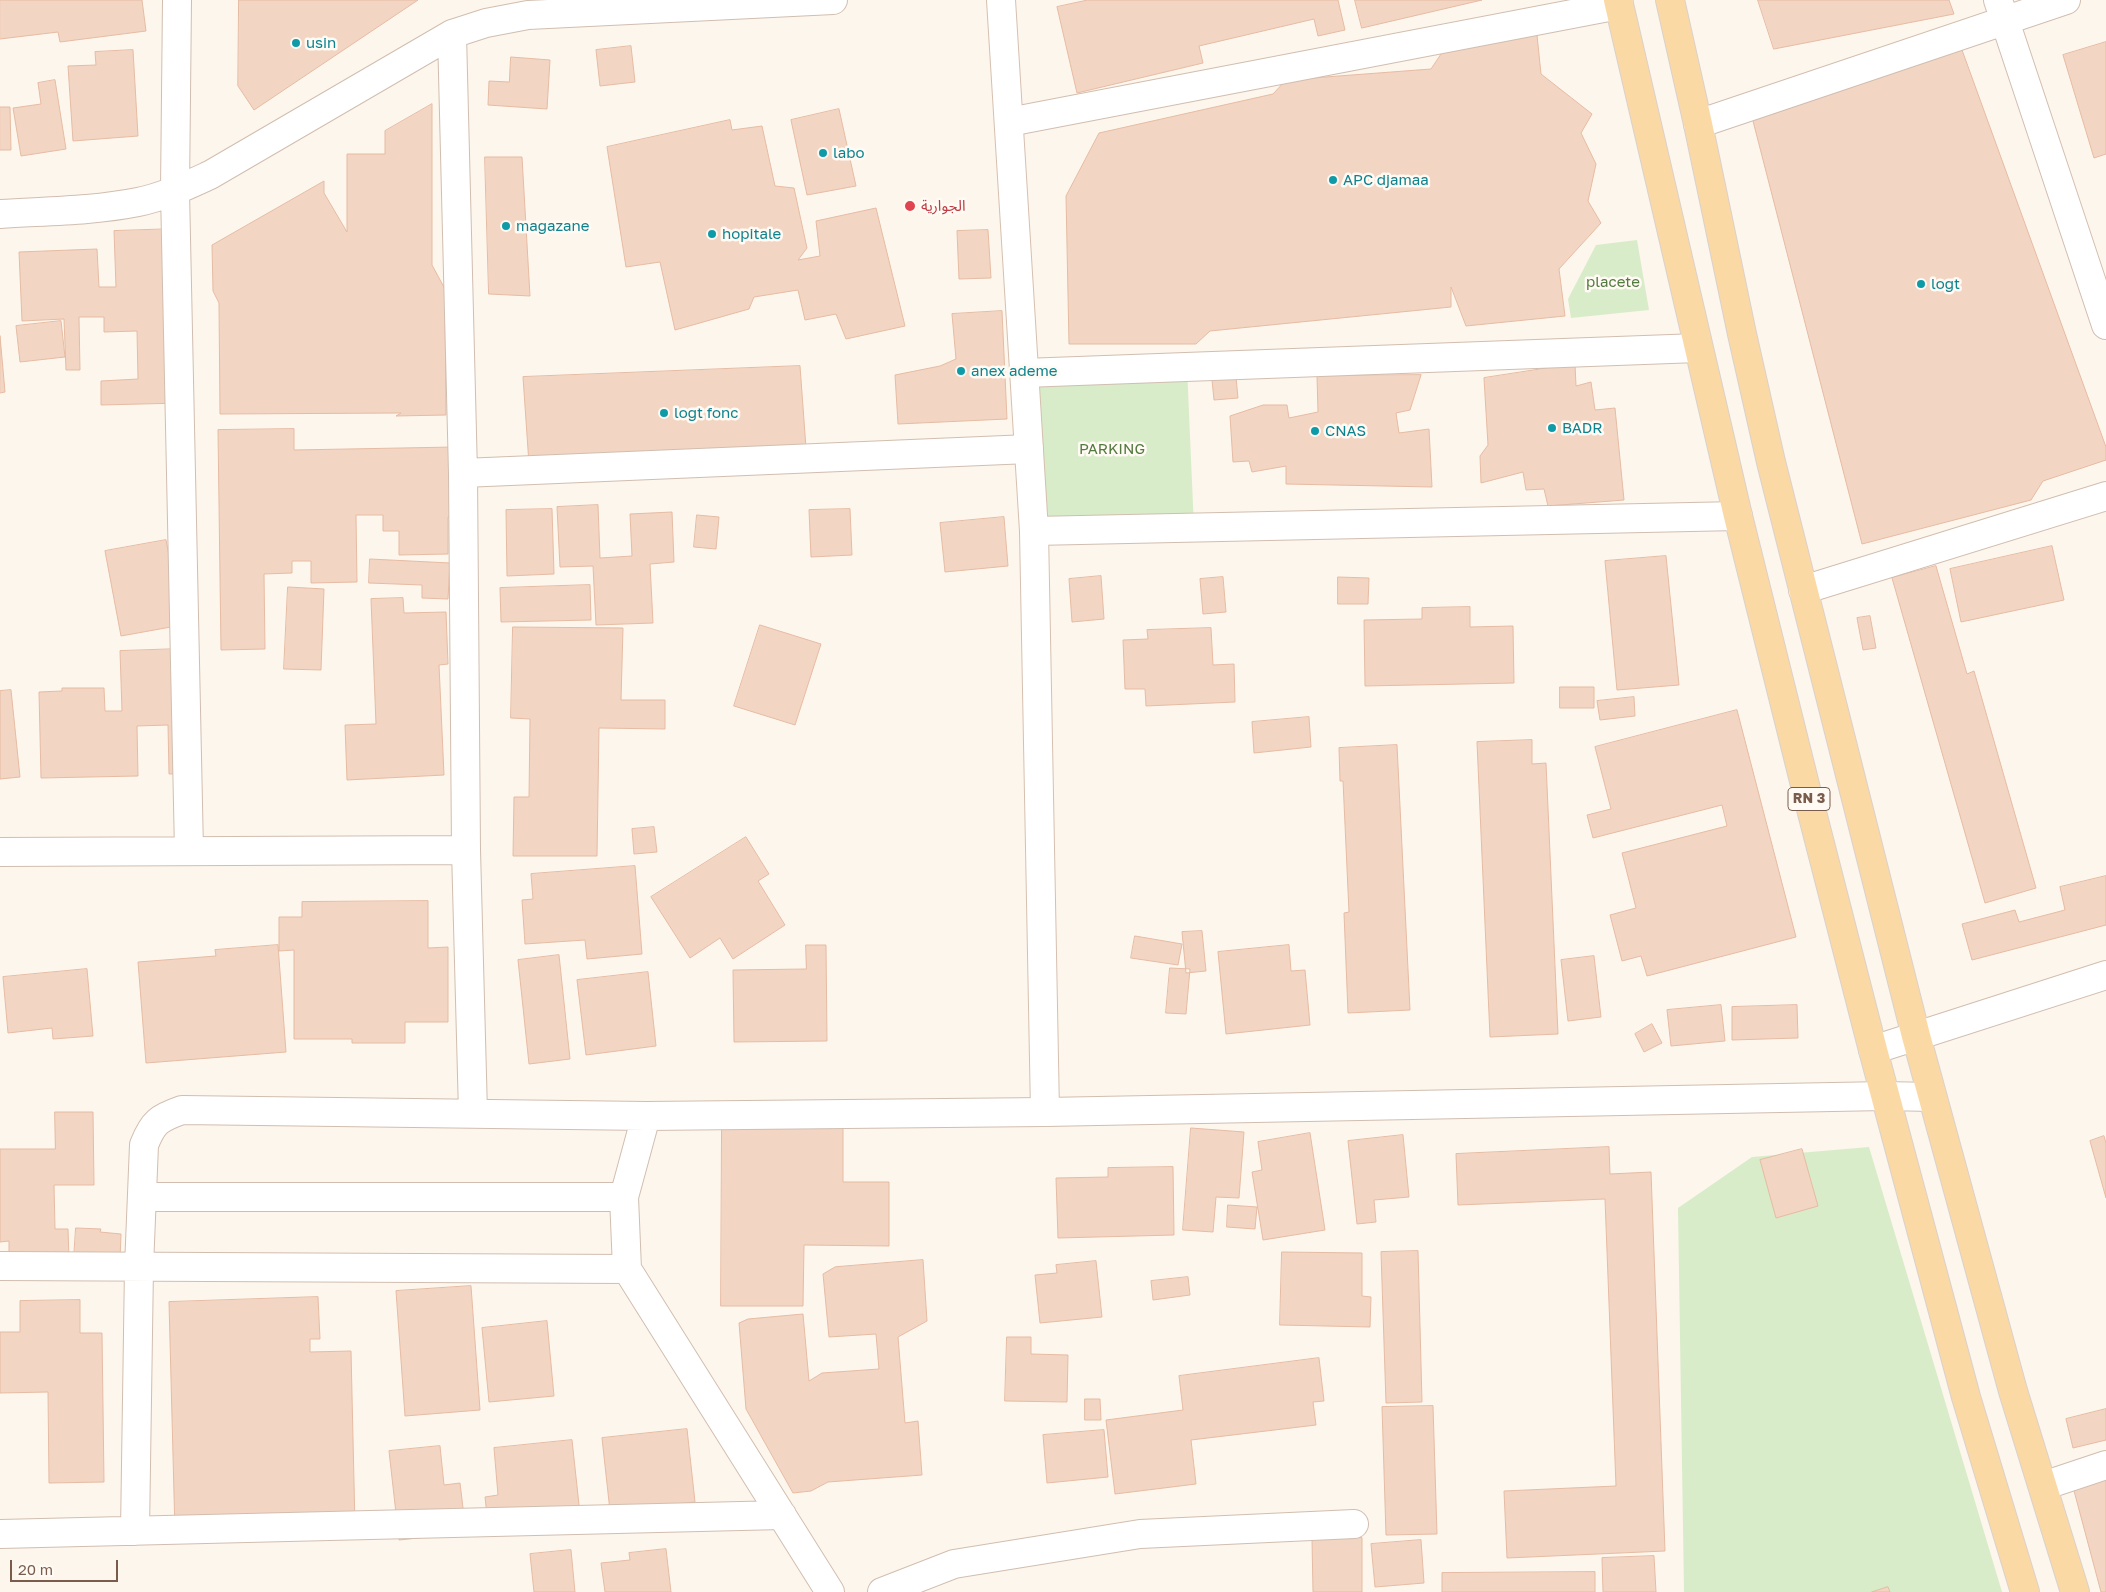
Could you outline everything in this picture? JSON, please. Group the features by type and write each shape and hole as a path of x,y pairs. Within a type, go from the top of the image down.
{"main road":[{"path":"1670,0 1744,343 1803,590 1916,1036 2013,1391 2076,1592"},
{"name":"RN 3","path":"1619,2 1738,516 1873,1050 1966,1397 2025,1592"}],"street":[{"path":"177,0 175,191 189,851"},
{"path":"0,214 104,207 139,202 175,191 210,175 452,34 486,23 528,15 620,5 833,0"},
{"path":"1001,0 1034,531 1045,1112"},
{"path":"1698,124 2001,10 2066,0"},
{"path":"1009,122 1619,2"},
{"path":"2001,10 2106,325"},
{"path":"452,34 463,473 466,850 473,1113"},
{"path":"1024,373 1698,348"},
{"path":"463,473 1029,449"},
{"path":"1803,590 2106,496"},
{"path":"1034,531 1738,516"},
{"path":"0,852 466,850"},
{"path":"1873,1050 2106,975"},
{"path":"135,1531 139,1267 144,1145 150,1129 164,1116 182,1110 646,1116 1045,1112 1885,1096 1932,1097"},
{"path":"646,1116 624,1197 627,1269 830,1592"},
{"path":"142,1197 624,1197"},
{"path":"0,1266 627,1269"},
{"path":"2043,1486 2106,1465"},
{"path":"0,1534 782,1515"},
{"path":"882,1592 954,1564 1140,1534 1354,1524"}],"green space":[{"name":"placete","path":"1637,240 1649,310 1571,318 1568,299 1596,245"},
{"name":"PARKING","path":"1187,367 1194,528 1038,527 1026,377"},
{"path":"1869,1147 2002,1592 1684,1592 1678,1208 1752,1157"}],"building":[{"path":"0,0 142,0 146,31 60,42 58,32 0,39"},
{"name":"usin","path":"239,0 418,0 254,110 238,86"},
{"path":"1088,0 1338,0 1345,30 1318,36 1314,19 1199,46 1203,63 1077,93 1057,7"},
{"path":"1355,0 1482,0 1362,28"},
{"path":"1758,0 1949,0 1954,14 1774,49"},
{"name":"APC djamaa","path":"1537,35 1541,74 1592,114 1581,133 1596,164 1588,201 1601,223 1559,269 1565,316 1466,326 1451,287 1451,307 1210,331 1196,344 1069,344 1066,196 1099,133 1273,94 1286,80 1431,69 1445,48"},
{"path":"2106,42 2106,154 2094,158 2063,55"},
{"path":"631,46 635,82 600,86 596,50"},
{"path":"133,50 138,136 73,141 68,66 96,65 95,52"},
{"name":"logt","path":"1962,50 2106,447 2106,460 2043,481 2031,500 1862,544 1753,121"},
{"path":"511,57 550,60 547,109 488,105 489,81 509,82"},
{"path":"55,80 66,149 21,156 13,108 41,104 38,83"},
{"path":"432,104 432,265 445,289 446,415 396,416 401,413 220,414 219,303 213,291 212,245 324,181 324,193 347,232 347,154 385,154 385,131"},
{"path":"0,107 10,107 11,150 0,150"},
{"name":"labo","path":"839,109 856,186 807,195 791,120"},
{"name":"hopitale","path":"730,120 732,130 762,126 775,186 794,188 807,248 798,260 820,256 816,221 876,208 905,326 846,339 836,314 805,320 798,290 754,297 749,309 675,330 660,262 626,267 607,147"},
{"name":"magazane","path":"485,157 522,157 530,296 489,294"},
{"path":"175,229 181,403 101,405 101,381 138,379 137,331 104,332 104,317 79,317 80,370 66,370 64,319 22,321 19,252 97,249 99,287 116,287 114,231"},
{"path":"988,230 991,278 959,279 957,231"},
{"name":"anex ademe","path":"1002,311 1007,419 898,424 895,375 940,366 956,359 952,314"},
{"path":"61,321 65,357 20,362 16,326"},
{"path":"0,336 5,392 0,393"},
{"name":"BADR","path":"1575,364 1576,386 1591,382 1595,410 1615,408 1624,500 1548,506 1544,489 1526,490 1523,472 1481,483 1480,456 1488,445 1484,378"},
{"name":"logt fonc","path":"800,366 806,448 529,464 523,377"},
{"name":"CNAS","path":"1421,375 1410,410 1396,413 1399,433 1429,429 1432,487 1286,484 1286,466 1252,472 1249,461 1233,462 1230,416 1263,405 1287,405 1289,418 1318,412 1317,376"},
{"path":"1236,377 1238,398 1214,400 1212,380"},
{"path":"294,429 294,450 454,447 455,517 448,517 448,554 399,555 399,531 383,531 383,515 356,515 357,582 311,583 311,561 292,561 292,573 264,574 265,649 221,650 218,430"},
{"path":"598,505 600,558 632,556 630,514 672,512 674,562 650,564 653,623 596,625 593,566 560,567 557,507"},
{"path":"552,509 554,574 507,576 506,510"},
{"path":"850,509 852,555 811,557 809,510"},
{"path":"697,515 719,517 716,549 694,547"},
{"path":"1004,517 1008,566 945,572 940,523"},
{"path":"166,540 182,625 121,636 105,551"},
{"path":"2052,546 2064,600 1961,622 1950,569"},
{"path":"1666,556 1679,685 1617,690 1605,561"},
{"path":"370,559 450,563 448,599 422,598 422,585 369,583"},
{"path":"1936,566 1967,674 1974,671 2036,888 1985,903 1892,578"},
{"path":"1101,576 1104,619 1072,622 1069,579"},
{"path":"1223,577 1226,612 1203,614 1200,579"},
{"path":"1338,577 1369,578 1368,604 1338,604"},
{"path":"590,585 591,620 501,622 500,588"},
{"path":"288,587 324,589 321,670 284,669"},
{"path":"403,598 404,613 446,612 448,664 439,665 444,775 347,780 345,725 376,724 371,599"},
{"path":"1470,607 1470,627 1513,626 1514,683 1365,686 1364,620 1422,619 1422,608"},
{"path":"1870,616 1876,648 1863,650 1857,618"},
{"path":"760,625 821,644 795,725 734,706"},
{"path":"513,627 623,628 621,700 665,700 665,729 599,728 597,856 513,856 514,797 529,797 530,719 511,718"},
{"path":"1211,628 1213,665 1234,664 1235,702 1146,706 1145,689 1125,689 1123,640 1148,639 1147,630"},
{"path":"179,649 195,773 169,774 168,725 137,726 138,776 41,778 39,692 62,691 62,688 104,688 105,711 122,711 120,651"},
{"path":"1560,687 1594,687 1594,708 1560,708"},
{"path":"11,690 20,777 0,779 0,691"},
{"path":"1634,697 1635,716 1600,720 1597,701"},
{"path":"1737,710 1796,937 1647,976 1641,956 1622,961 1610,915 1636,908 1622,853 1727,826 1722,805 1593,838 1587,815 1611,809 1595,747"},
{"path":"1309,717 1311,747 1254,753 1252,722"},
{"path":"1532,740 1532,764 1546,763 1558,1034 1490,1037 1477,742"},
{"path":"1397,745 1410,1010 1348,1013 1344,913 1349,912 1343,781 1340,781 1339,748"},
{"path":"654,827 657,852 634,854 632,829"},
{"path":"746,837 769,874 758,881 785,925 733,959 720,938 690,958 651,897"},
{"path":"635,866 642,954 587,959 585,940 525,944 522,900 533,899 531,874"},
{"path":"2106,876 2106,925 1972,960 1962,924 2015,910 2019,922 2065,910 2060,887"},
{"path":"428,901 428,948 448,947 448,1022 405,1022 405,1043 352,1043 352,1039 294,1039 294,950 279,951 279,917 302,917 302,902"},
{"path":"1202,931 1206,971 1186,973 1182,932"},
{"path":"1135,936 1182,944 1178,965 1131,958"},
{"path":"278,945 286,1052 146,1063 138,962 216,956 215,950"},
{"path":"806,945 826,945 827,1041 734,1042 733,970 806,969"},
{"path":"1289,945 1291,971 1305,970 1310,1025 1226,1034 1218,952"},
{"path":"559,955 570,1059 529,1064 518,960"},
{"path":"1594,956 1601,1017 1568,1021 1561,960"},
{"path":"1170,968 1190,969 1186,1014 1166,1013"},
{"path":"87,969 93,1036 53,1039 52,1028 8,1033 3,977"},
{"path":"648,972 656,1046 586,1055 577,980"},
{"path":"1721,1005 1725,1041 1671,1046 1667,1010"},
{"path":"1797,1005 1798,1038 1732,1040 1732,1007"},
{"path":"1652,1024 1662,1043 1644,1052 1635,1034"},
{"path":"55,1112 93,1112 94,1185 54,1185 55,1229 68,1229 69,1259 9,1260 9,1241 0,1242 0,1149 55,1149"},
{"path":"722,1121 843,1122 843,1182 889,1182 889,1246 804,1245 803,1306 721,1306"},
{"path":"1191,1128 1244,1132 1239,1198 1216,1197 1213,1232 1183,1230"},
{"path":"1310,1133 1325,1230 1263,1240 1252,1172 1262,1170 1258,1142"},
{"path":"1403,1135 1409,1197 1374,1200 1376,1222 1357,1224 1348,1141"},
{"path":"2104,1136 2106,1143 2106,1198 2090,1141"},
{"path":"1609,1147 1610,1174 1651,1172 1665,1551 1507,1558 1504,1491 1616,1486 1605,1199 1458,1205 1456,1154"},
{"path":"1802,1149 1818,1206 1776,1218 1760,1160"},
{"path":"1173,1167 1174,1235 1058,1238 1056,1178 1108,1177 1108,1168"},
{"path":"1228,1205 1257,1207 1255,1229 1227,1227"},
{"path":"76,1228 101,1229 100,1232 121,1234 120,1260 74,1258"},
{"path":"1418,1251 1422,1402 1386,1403 1381,1252"},
{"path":"1282,1252 1362,1253 1362,1296 1371,1297 1370,1327 1280,1325"},
{"path":"923,1260 927,1321 898,1337 905,1423 918,1421 922,1475 828,1482 811,1491 793,1493 746,1409 739,1323 748,1319 803,1314 809,1381 822,1373 879,1369 876,1334 829,1337 823,1274 835,1267"},
{"path":"1096,1261 1102,1317 1040,1323 1035,1275 1057,1273 1056,1265"},
{"path":"1188,1277 1190,1295 1153,1300 1151,1281"},
{"path":"471,1286 480,1410 405,1416 396,1291"},
{"path":"318,1297 320,1339 310,1339 310,1352 351,1351 355,1526 175,1532 169,1302"},
{"path":"80,1300 80,1333 102,1333 104,1482 49,1483 48,1392 0,1393 0,1332 20,1332 20,1301"},
{"path":"547,1321 554,1396 489,1402 482,1328"},
{"path":"1007,1337 1031,1337 1031,1354 1068,1355 1067,1402 1005,1401"},
{"path":"1319,1358 1324,1401 1313,1402 1316,1425 1191,1440 1196,1484 1115,1494 1106,1420 1183,1410 1179,1376"},
{"path":"1085,1399 1100,1399 1101,1420 1085,1420"},
{"path":"1433,1406 1437,1534 1386,1535 1382,1407"},
{"path":"2106,1409 2106,1440 2073,1448 2066,1419"},
{"path":"687,1429 695,1502 610,1511 602,1438"},
{"path":"1104,1430 1108,1477 1047,1483 1043,1435"},
{"path":"572,1440 580,1514 488,1524 485,1497 498,1495 494,1448"},
{"path":"440,1446 444,1485 460,1483 466,1533 399,1540 389,1451"},
{"path":"2106,1478 2106,1592 2101,1592 2073,1487"},
{"path":"1362,1538 1362,1592 1313,1592 1312,1539"},
{"path":"1421,1540 1424,1583 1375,1587 1371,1544"},
{"path":"666,1549 671,1592 605,1592 601,1563 630,1560 629,1553"},
{"path":"571,1550 575,1592 534,1592 530,1554"},
{"path":"1654,1556 1656,1592 1603,1592 1602,1558"},
{"path":"1595,1572 1595,1592 1442,1592 1442,1573"},
{"path":"1888,1587 1890,1592 1872,1592"}],"place":[{"name":"usin","path":"296,43"},
{"name":"labo","path":"823,153"},
{"name":"APC djamaa","path":"1333,180"},
{"name":"الجوارية","path":"910,206"},
{"name":"magazane","path":"506,226"},
{"name":"hopitale","path":"712,234"},
{"name":"logt","path":"1921,284"},
{"name":"anex ademe","path":"961,371"},
{"name":"logt fonc","path":"664,413"},
{"name":"BADR","path":"1552,428"},
{"name":"CNAS","path":"1315,431"}]}
